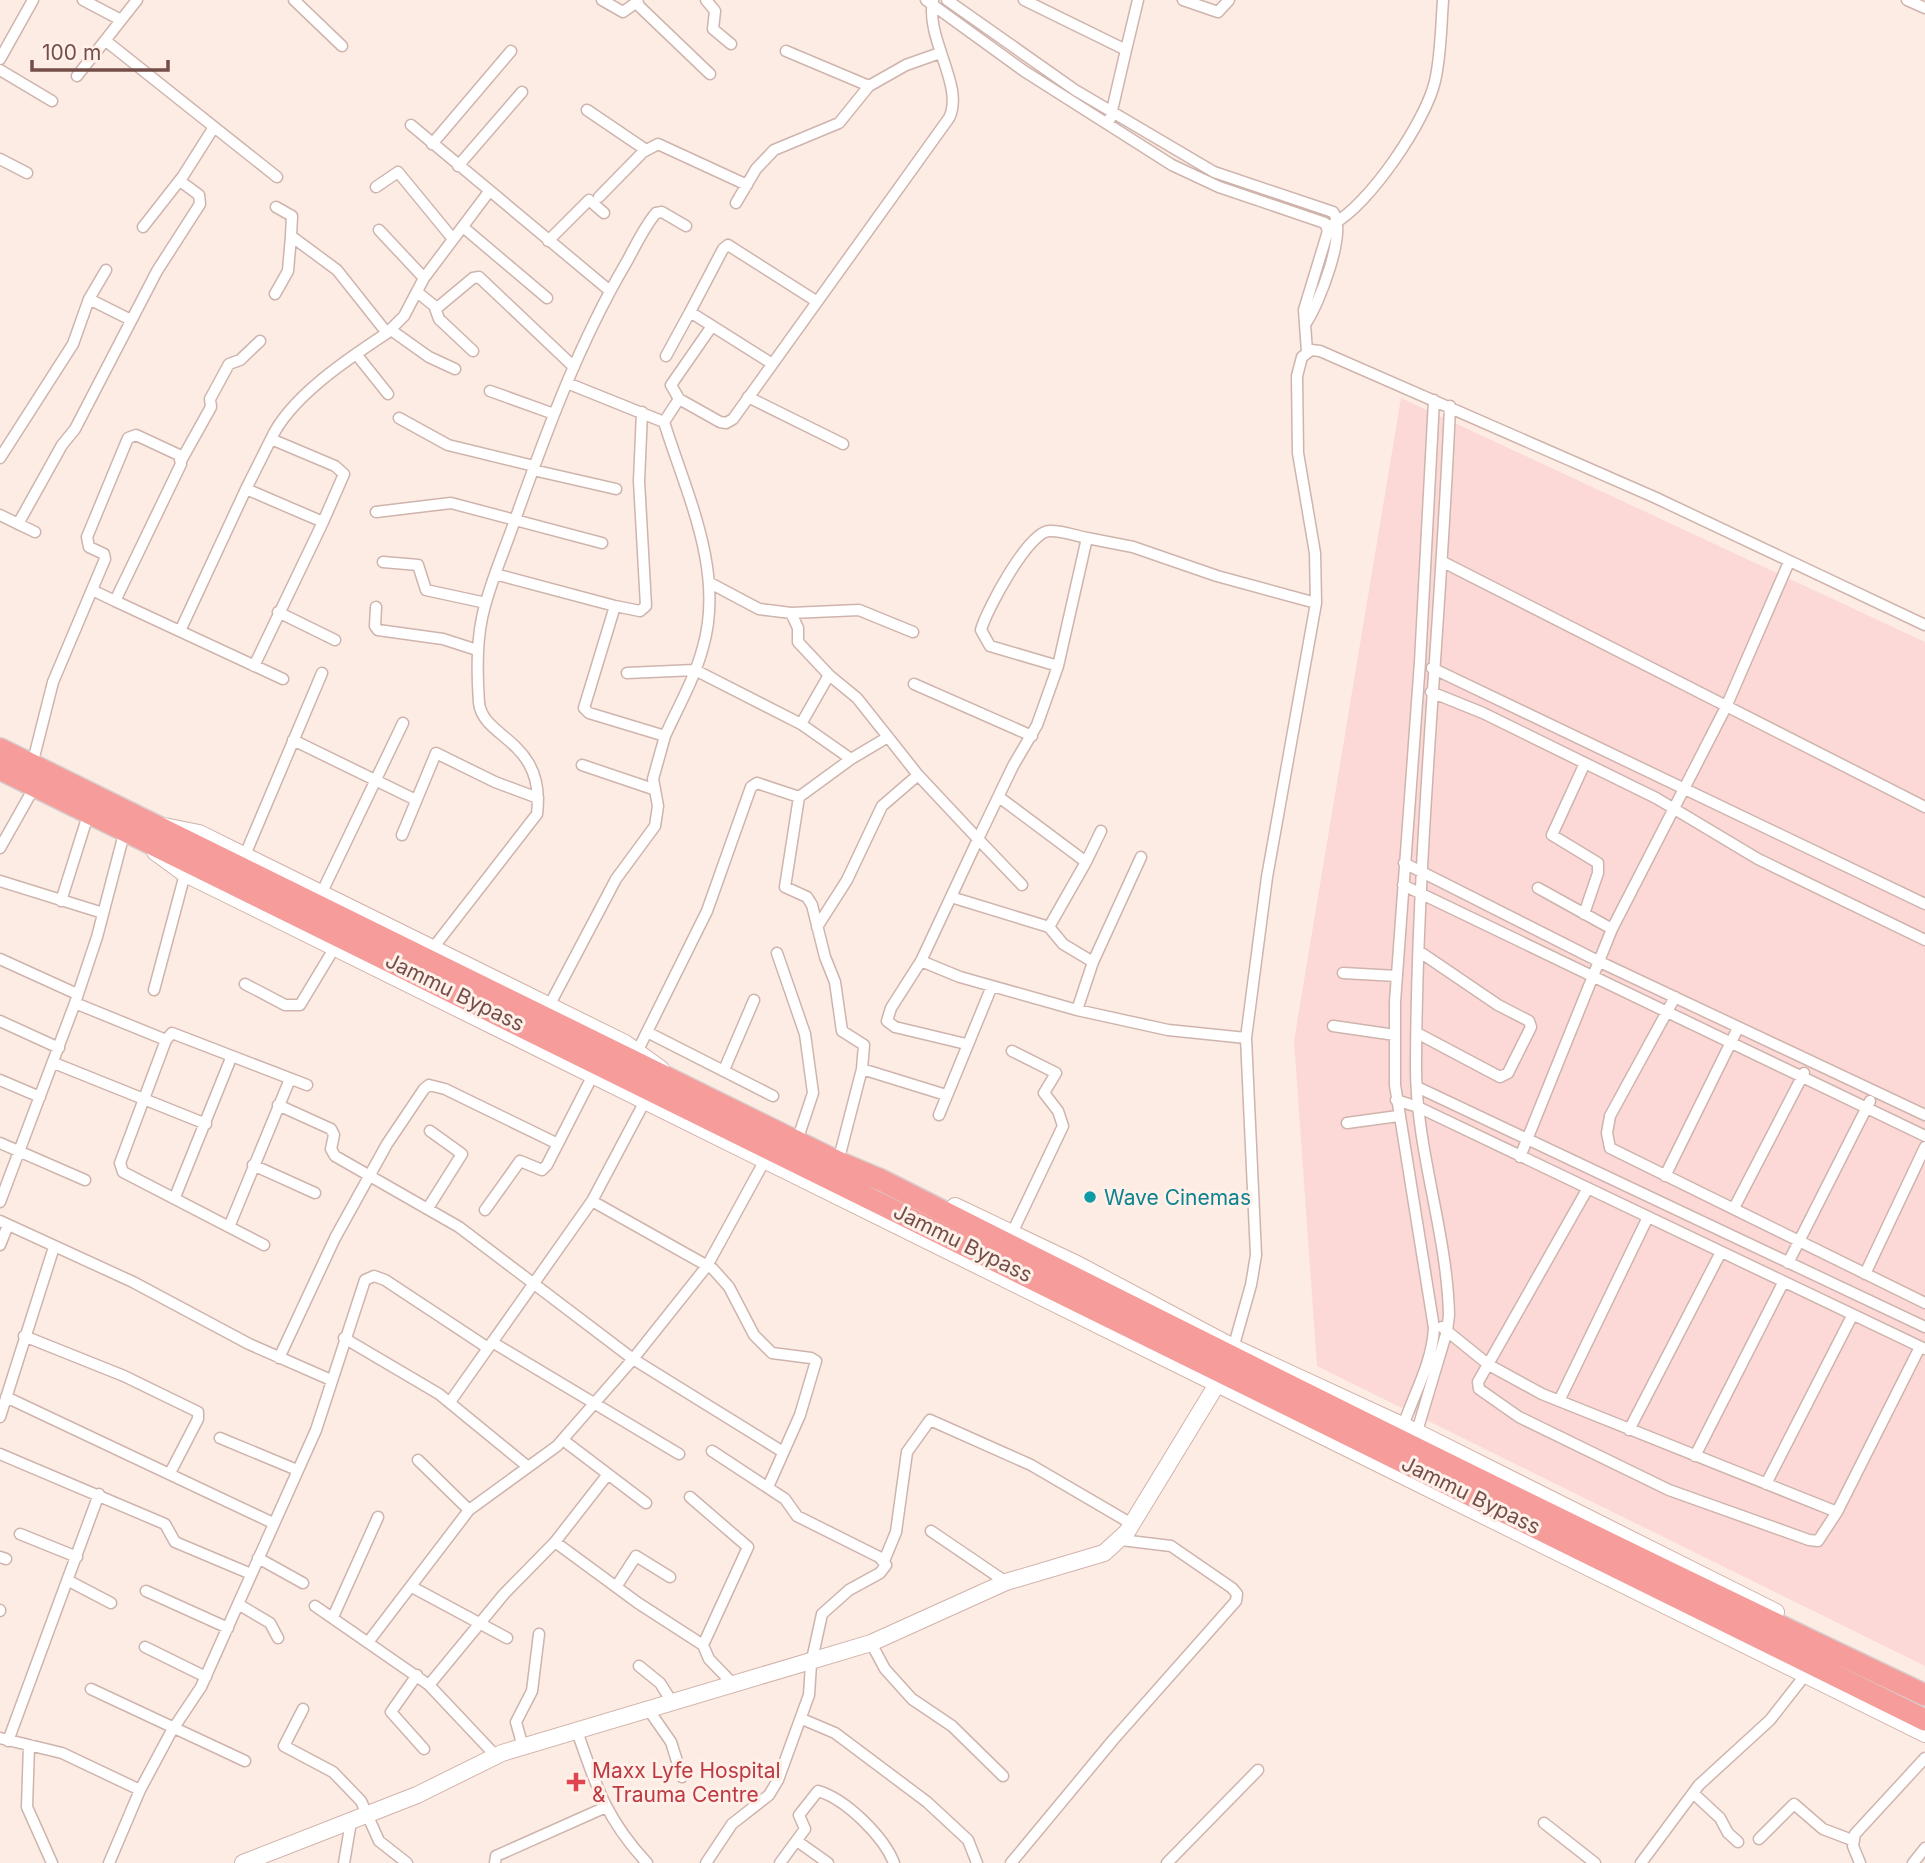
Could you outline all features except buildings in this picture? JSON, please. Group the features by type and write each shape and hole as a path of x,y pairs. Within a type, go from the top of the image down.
{"highway":[{"name":"Jammu Bypass","path":"0,749 89,813 141,832 635,1055 671,1079 838,1162 881,1180 1226,1365 1408,1435 1678,1578 1925,1695"},
{"name":"Jammu Bypass","path":"0,769 33,775 141,832 1226,1365 1925,1720"}],"street":[{"path":"0,59 33,0"},
{"path":"83,0 121,20"},
{"path":"77,76 137,0"},
{"path":"294,0 342,46"},
{"path":"602,0 623,12 637,1 710,75"},
{"path":"706,0 715,11 713,29 731,44"},
{"path":"947,0 1112,113 1214,172 1327,208 1338,222 1338,236 1316,308 1306,323"},
{"path":"1024,0 1126,50"},
{"path":"1109,125 1138,0"},
{"path":"1183,0 1218,12 1229,0"},
{"path":"1327,227 1338,222 1377,183 1420,119 1435,82 1443,0"},
{"path":"1907,0 1925,8"},
{"path":"930,1 1002,56 1198,178 1321,220 1327,227"},
{"path":"712,326 671,384 679,399 726,423 733,419 949,118 954,98 932,27 930,1"},
{"path":"106,41 277,177"},
{"path":"1002,56 1009,43"},
{"path":"432,144 511,51"},
{"path":"786,51 869,86"},
{"path":"736,203 764,159 774,150 839,123 869,86 906,65 940,53"},
{"path":"0,70 52,101"},
{"path":"458,166 522,92"},
{"path":"587,110 646,149"},
{"path":"411,125 488,192 610,291"},
{"path":"142,227 180,181 214,127"},
{"path":"599,197 654,144 662,145 747,185"},
{"path":"0,159 27,173"},
{"path":"376,187 398,172 453,239"},
{"path":"18,524 62,445 75,429 157,271 202,200 180,181"},
{"path":"180,631 246,489 283,418 404,316 424,278 488,192"},
{"path":"548,241 589,200 604,213"},
{"path":"275,294 288,271 292,216 276,207"},
{"path":"433,948 535,821 538,798 536,778 528,760 482,714 477,650 495,574 554,414 610,291 656,213 662,212 686,226"},
{"path":"463,227 547,298"},
{"path":"1307,352 1304,310 1327,227"},
{"path":"379,230 424,278"},
{"path":"291,236 337,270 389,331 429,357 455,369"},
{"path":"666,356 723,249 728,245 816,302"},
{"path":"0,458 73,344 89,299 106,270"},
{"path":"435,308 479,277 574,367"},
{"path":"417,292 435,308 439,319 473,351"},
{"path":"89,299 131,320"},
{"path":"690,312 771,363"},
{"path":"115,601 181,459 211,407 210,399 229,364 240,360 260,341"},
{"path":"243,1863 369,1815 523,1746 811,1664 871,1643 1006,1582 1094,1556 1121,1540 1226,1365 1251,1285 1256,1255 1246,1038 1267,877 1316,603 1315,553 1298,453 1297,363 1307,352 1320,351 1450,406 1654,497 1925,625"},
{"path":"356,354 388,394"},
{"path":"549,1006 616,879 655,826 658,806 653,789 654,772 665,736 695,670 705,639 710,583 707,557 664,422 567,383"},
{"path":"490,391 554,414"},
{"path":"748,397 843,444"},
{"path":"664,422 679,399"},
{"path":"1408,1435 1432,1347 1433,1319 1398,1116 1395,1035 1434,400"},
{"path":"1408,1435 1447,1331 1448,1293 1418,1107 1417,1033 1422,874 1443,562 1450,406"},
{"path":"495,574 615,606 639,611 646,606 639,481 642,412"},
{"path":"399,418 447,445 616,489"},
{"path":"0,848 33,775 50,689 105,558 89,547 86,540 128,438 136,435 181,459"},
{"path":"254,666 344,474 335,466 271,439"},
{"path":"246,489 323,522"},
{"path":"376,512 451,503 602,542"},
{"path":"0,515 35,532"},
{"path":"1058,667 990,646 981,630 1006,580 1038,537 1050,531 1133,547 1217,576 1316,603"},
{"path":"966,1044 895,1027 887,1021 891,1008 921,961 978,839 1032,736 1058,667 1087,538"},
{"path":"383,562 418,565 426,590 486,603"},
{"path":"1443,562 1925,807"},
{"path":"1520,1157 1612,929 1726,707 1789,562"},
{"path":"710,583 759,609 791,613 859,610 913,632"},
{"path":"92,590 282,679"},
{"path":"615,606 584,708 589,713 665,736"},
{"path":"376,607 375,625 378,629 443,639 477,650"},
{"path":"278,612 335,640"},
{"path":"791,613 798,628 798,642 829,675 857,698 918,775 1022,884"},
{"path":"1420,662 1925,904"},
{"path":"627,673 695,670 801,724 851,759"},
{"path":"245,855 322,673"},
{"path":"801,724 829,675"},
{"path":"914,684 1032,736"},
{"path":"1418,687 1483,713 1656,798 1758,859 1925,940"},
{"path":"322,892 403,723"},
{"path":"838,1162 862,1069 864,1045 842,1031 835,982 810,901 785,887 799,797 851,759 888,737"},
{"path":"293,740 416,800"},
{"path":"402,835 436,753 495,782 538,798"},
{"path":"1584,914 1598,873 1598,863 1552,835 1585,763"},
{"path":"582,765 653,789"},
{"path":"817,926 847,880 882,806 918,775"},
{"path":"141,832 199,833 549,1006 635,1055 707,911 751,787 757,783 799,797"},
{"path":"999,797 1086,862"},
{"path":"61,901 89,813"},
{"path":"1049,927 1101,831"},
{"path":"141,832 156,854 186,874 765,1160 1226,1365"},
{"path":"0,1202 54,1063 103,913 141,832"},
{"path":"1077,1010 1093,962 1141,857"},
{"path":"1404,863 1600,962 1925,1115"},
{"path":"154,990 186,874"},
{"path":"0,881 103,913"},
{"path":"1403,885 1593,979 1925,1136"},
{"path":"1538,888 1612,929"},
{"path":"951,897 1049,927 1063,944 1093,962"},
{"path":"246,984 285,1005 300,1005 335,947"},
{"path":"1417,1033 1500,1077 1508,1073 1531,1027 1529,1021 1488,999 1420,952"},
{"path":"777,953 805,1034 813,1093 797,1141"},
{"path":"0,959 166,1040"},
{"path":"921,961 992,986 1077,1010 1168,1030 1246,1038"},
{"path":"1343,973 1397,976"},
{"path":"939,1115 992,986"},
{"path":"1675,997 1610,1116 1607,1142 1616,1153 1925,1303"},
{"path":"724,1070 754,1000"},
{"path":"0,1021 59,1048"},
{"path":"1334,1026 1395,1035"},
{"path":"1665,1177 1738,1028"},
{"path":"647,1032 773,1096"},
{"path":"264,1245 120,1168 166,1040 176,1034 231,1058 307,1085"},
{"path":"1012,1051 1054,1071 1056,1075 1044,1093 1058,1111 1063,1126 1012,1233"},
{"path":"175,1197 231,1058"},
{"path":"1734,1209 1810,1061"},
{"path":"54,1063 206,1124"},
{"path":"862,1069 946,1095"},
{"path":"485,1210 520,1161 544,1169 593,1075"},
{"path":"229,1227 290,1079"},
{"path":"0,1080 40,1097"},
{"path":"279,1357 335,1238 419,1094 429,1086 445,1089 558,1144"},
{"path":"1417,1087 1921,1325 1925,1310"},
{"path":"1788,1263 1874,1092"},
{"path":"1396,1100 1418,1107 1520,1157 1588,1188 1721,1252 1852,1316 1923,1348 1823,1536 1814,1541 1669,1490 1549,1433 1482,1393 1478,1382 1588,1188"},
{"path":"450,1402 592,1201 645,1101"},
{"path":"278,1105 331,1129 331,1152 428,1208 495,1252 633,1359 783,1452"},
{"path":"1347,1123 1398,1116"},
{"path":"428,1208 462,1154 430,1131"},
{"path":"0,1143 85,1180"},
{"path":"1865,1274 1925,1147"},
{"path":"369,1641 469,1510 564,1440 633,1359 707,1266 765,1160"},
{"path":"253,1165 315,1193"},
{"path":"881,1180 911,1186 1012,1233 1226,1365 1806,1674 1925,1734"},
{"path":"592,1201 722,1277 754,1335 772,1353 811,1357 816,1361 808,1392 768,1488"},
{"path":"1559,1401 1648,1217"},
{"path":"0,1245 4,1223 133,1282 279,1357 331,1380"},
{"path":"0,1417 54,1247"},
{"path":"1629,1430 1721,1252"},
{"path":"109,1863 140,1790 206,1677 316,1430 362,1285 374,1276 419,1300 490,1345 596,1403 679,1454"},
{"path":"1695,1456 1783,1283"},
{"path":"1766,1484 1852,1316"},
{"path":"1433,1319 1489,1365 1559,1401 1837,1512"},
{"path":"24,1336 124,1376 198,1412 198,1419 170,1473"},
{"path":"344,1338 450,1402 527,1466"},
{"path":"6,1397 273,1523"},
{"path":"706,1863 732,1824 774,1788 809,1695 811,1664 822,1614 849,1590 880,1573 886,1565 884,1561 896,1532 907,1452 930,1420 1031,1465 1132,1524"},
{"path":"1408,1435 1925,1686"},
{"path":"220,1438 297,1470"},
{"path":"564,1440 646,1503"},
{"path":"712,1451 789,1503 796,1516 884,1561"},
{"path":"0,1454 99,1494 169,1527 174,1542 251,1574"},
{"path":"418,1460 469,1510"},
{"path":"429,1685 478,1625 555,1542 608,1474"},
{"path":"99,1494 69,1581 4,1740 67,1755 140,1790"},
{"path":"690,1497 748,1547 703,1645"},
{"path":"332,1617 379,1517"},
{"path":"931,1531 1006,1582"},
{"path":"20,1534 77,1557"},
{"path":"1011,1863 1113,1740 1236,1601 1237,1594 1232,1588 1180,1550 1158,1543 1121,1540"},
{"path":"555,1542 703,1645 709,1659 734,1685"},
{"path":"616,1587 636,1556 670,1577"},
{"path":"258,1558 303,1583"},
{"path":"69,1581 111,1603"},
{"path":"412,1587 478,1625 507,1638"},
{"path":"146,1591 228,1628"},
{"path":"238,1604 270,1623 278,1637"},
{"path":"315,1606 429,1685 496,1756"},
{"path":"523,1746 516,1723 532,1691 539,1634"},
{"path":"871,1643 885,1669 905,1692 952,1726 1003,1776"},
{"path":"145,1647 206,1677"},
{"path":"639,1666 660,1683 672,1702"},
{"path":"1642,1863 1693,1793 1770,1720 1806,1674"},
{"path":"416,1675 391,1712 424,1749"},
{"path":"91,1689 245,1761"},
{"path":"303,1709 284,1746 333,1772 361,1801 379,1841 401,1861"},
{"path":"648,1709 671,1742 682,1777"},
{"path":"802,1719 835,1733 927,1802 968,1840 976,1863"},
{"path":"577,1731 616,1828 647,1863"},
{"path":"29,1745 27,1807 52,1863"},
{"path":"1852,1840 1925,1758"},
{"path":"1167,1863 1258,1770"},
{"path":"798,1863 784,1859 805,1829 799,1815 814,1794 822,1791 857,1816 885,1842 894,1863"},
{"path":"1693,1793 1720,1818 1728,1833 1738,1842"},
{"path":"1759,1839 1794,1804 1823,1829 1852,1840"},
{"path":"495,1863 496,1856 606,1807"},
{"path":"344,1863 351,1822"},
{"path":"1544,1823 1595,1863"},
{"path":"1852,1840 1860,1863"},
{"path":"797,1841 828,1863"},
{"path":"1913,1863 1925,1848"}],"shaded area":[{"path":"1401,398 1925,642 1925,1666 1317,1366 1294,1041"}],"place":[{"name":"Wave Cinemas","path":"1090,1197"},
{"name":"Maxx Lyfe Hospital & Trauma Centre","path":"576,1782"}]}
